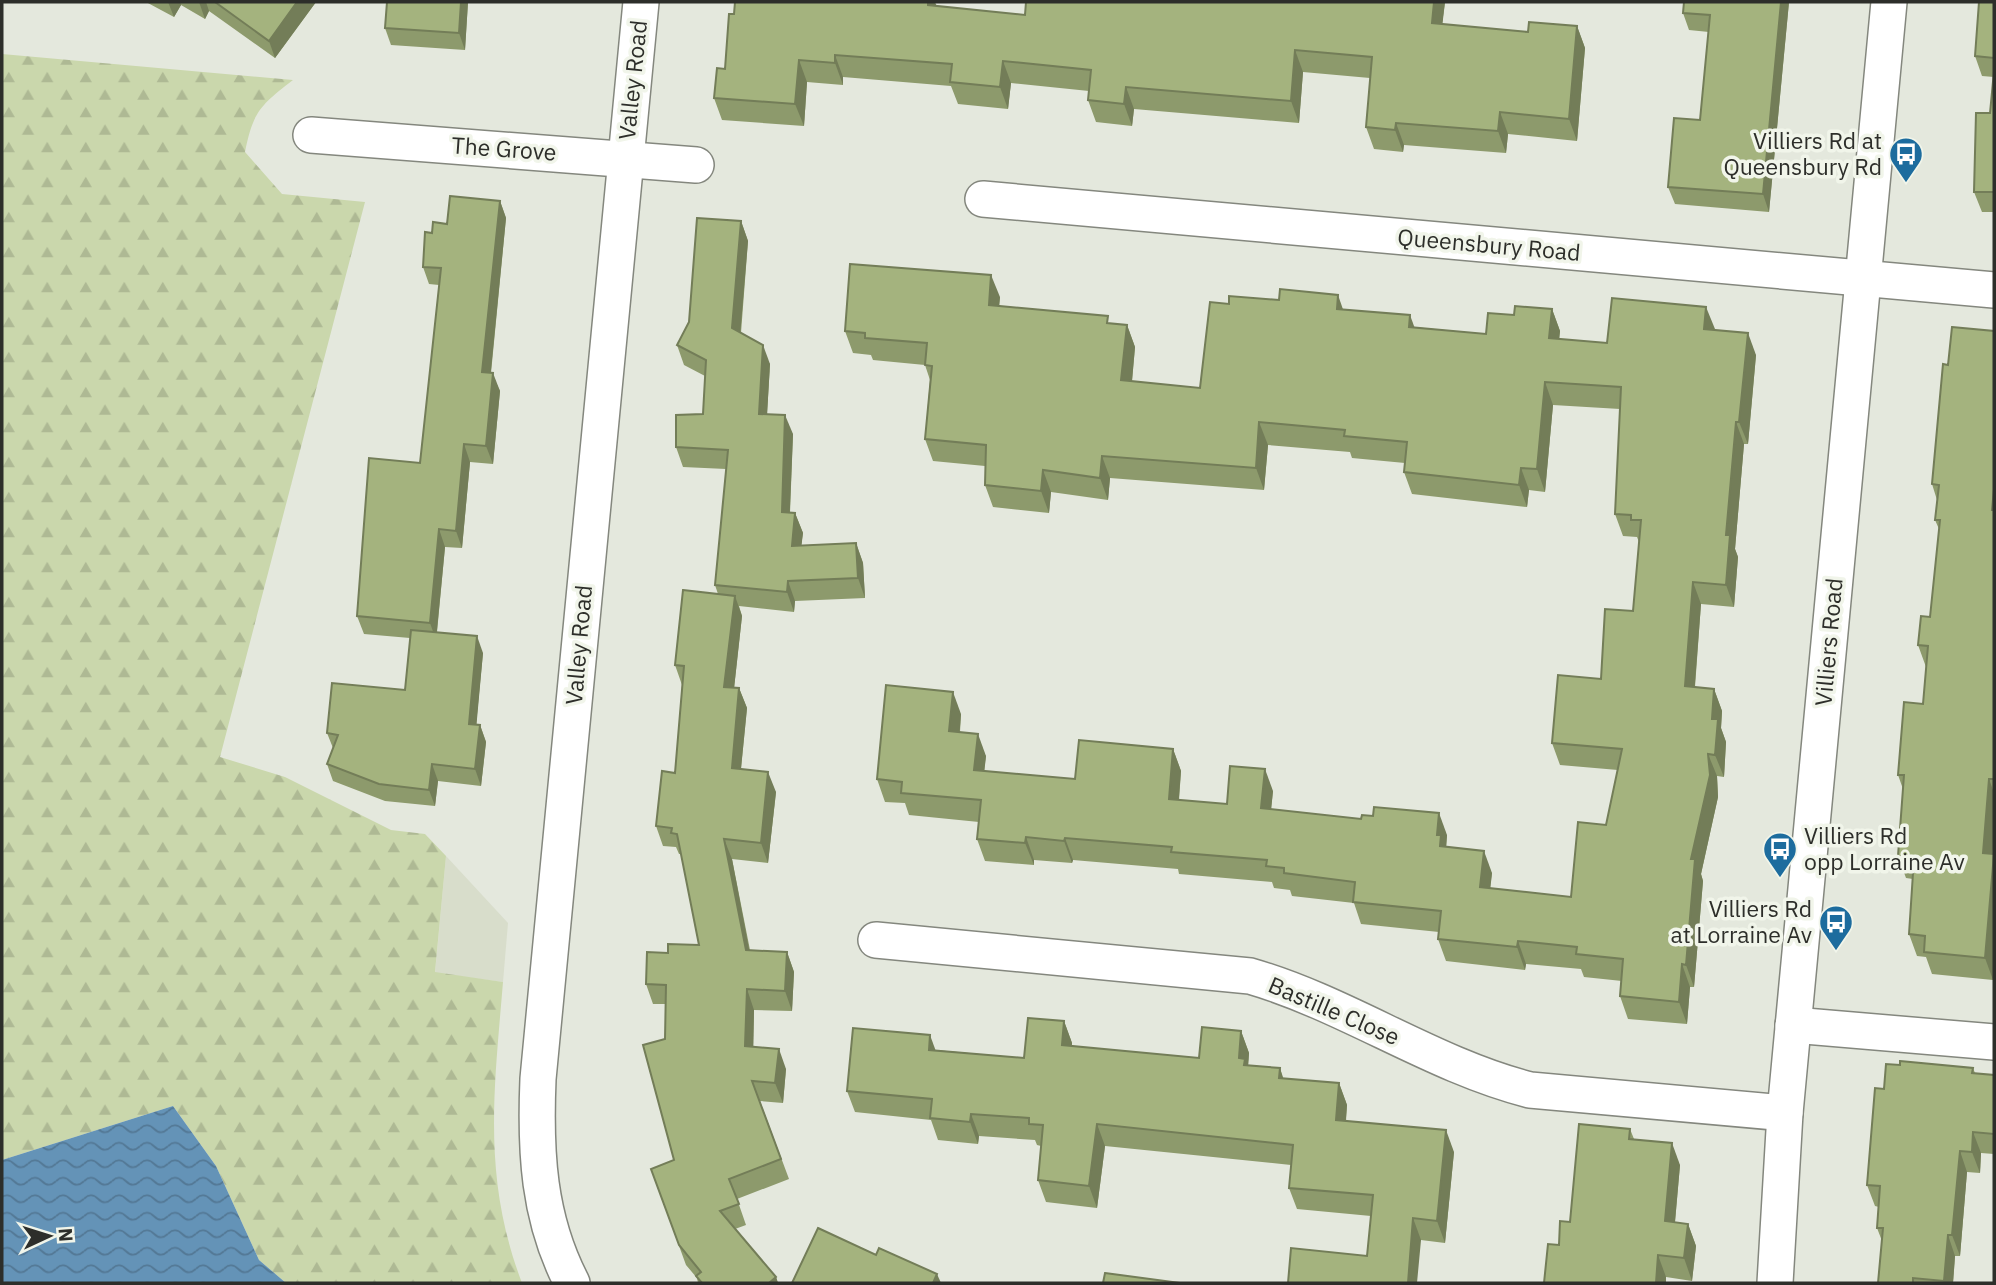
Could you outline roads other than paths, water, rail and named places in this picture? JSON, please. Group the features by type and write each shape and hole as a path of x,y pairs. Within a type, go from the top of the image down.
{"street":[{"name":"Valley Road","path":"572,1283 553,1239 540,1191 536,1141 538,1079 641,2"},
{"name":"Villiers Road","path":"1775,1283 1785,1113 1889,2"},
{"name":"The Grove","path":"311,135 625,157 696,165"},
{"name":"Queensbury Road","path":"983,199 1994,290"},
{"name":"Bastille Close","path":"876,940 1250,976 1299,993 1483,1076 1530,1090 1785,1113"},
{"path":"1793,1025 1994,1042"}],"water":[{"path":"173,1106 216,1166 259,1260 286,1283 2,1283 2,1160"}],"place":[{"name":"Villiers Rd at Queensbury Rd","path":"1906,184"},
{"name":"Villiers Rd opp Lorraine Av","path":"1780,879"},
{"name":"Villiers Rd at Lorraine Av","path":"1836,952"}]}
